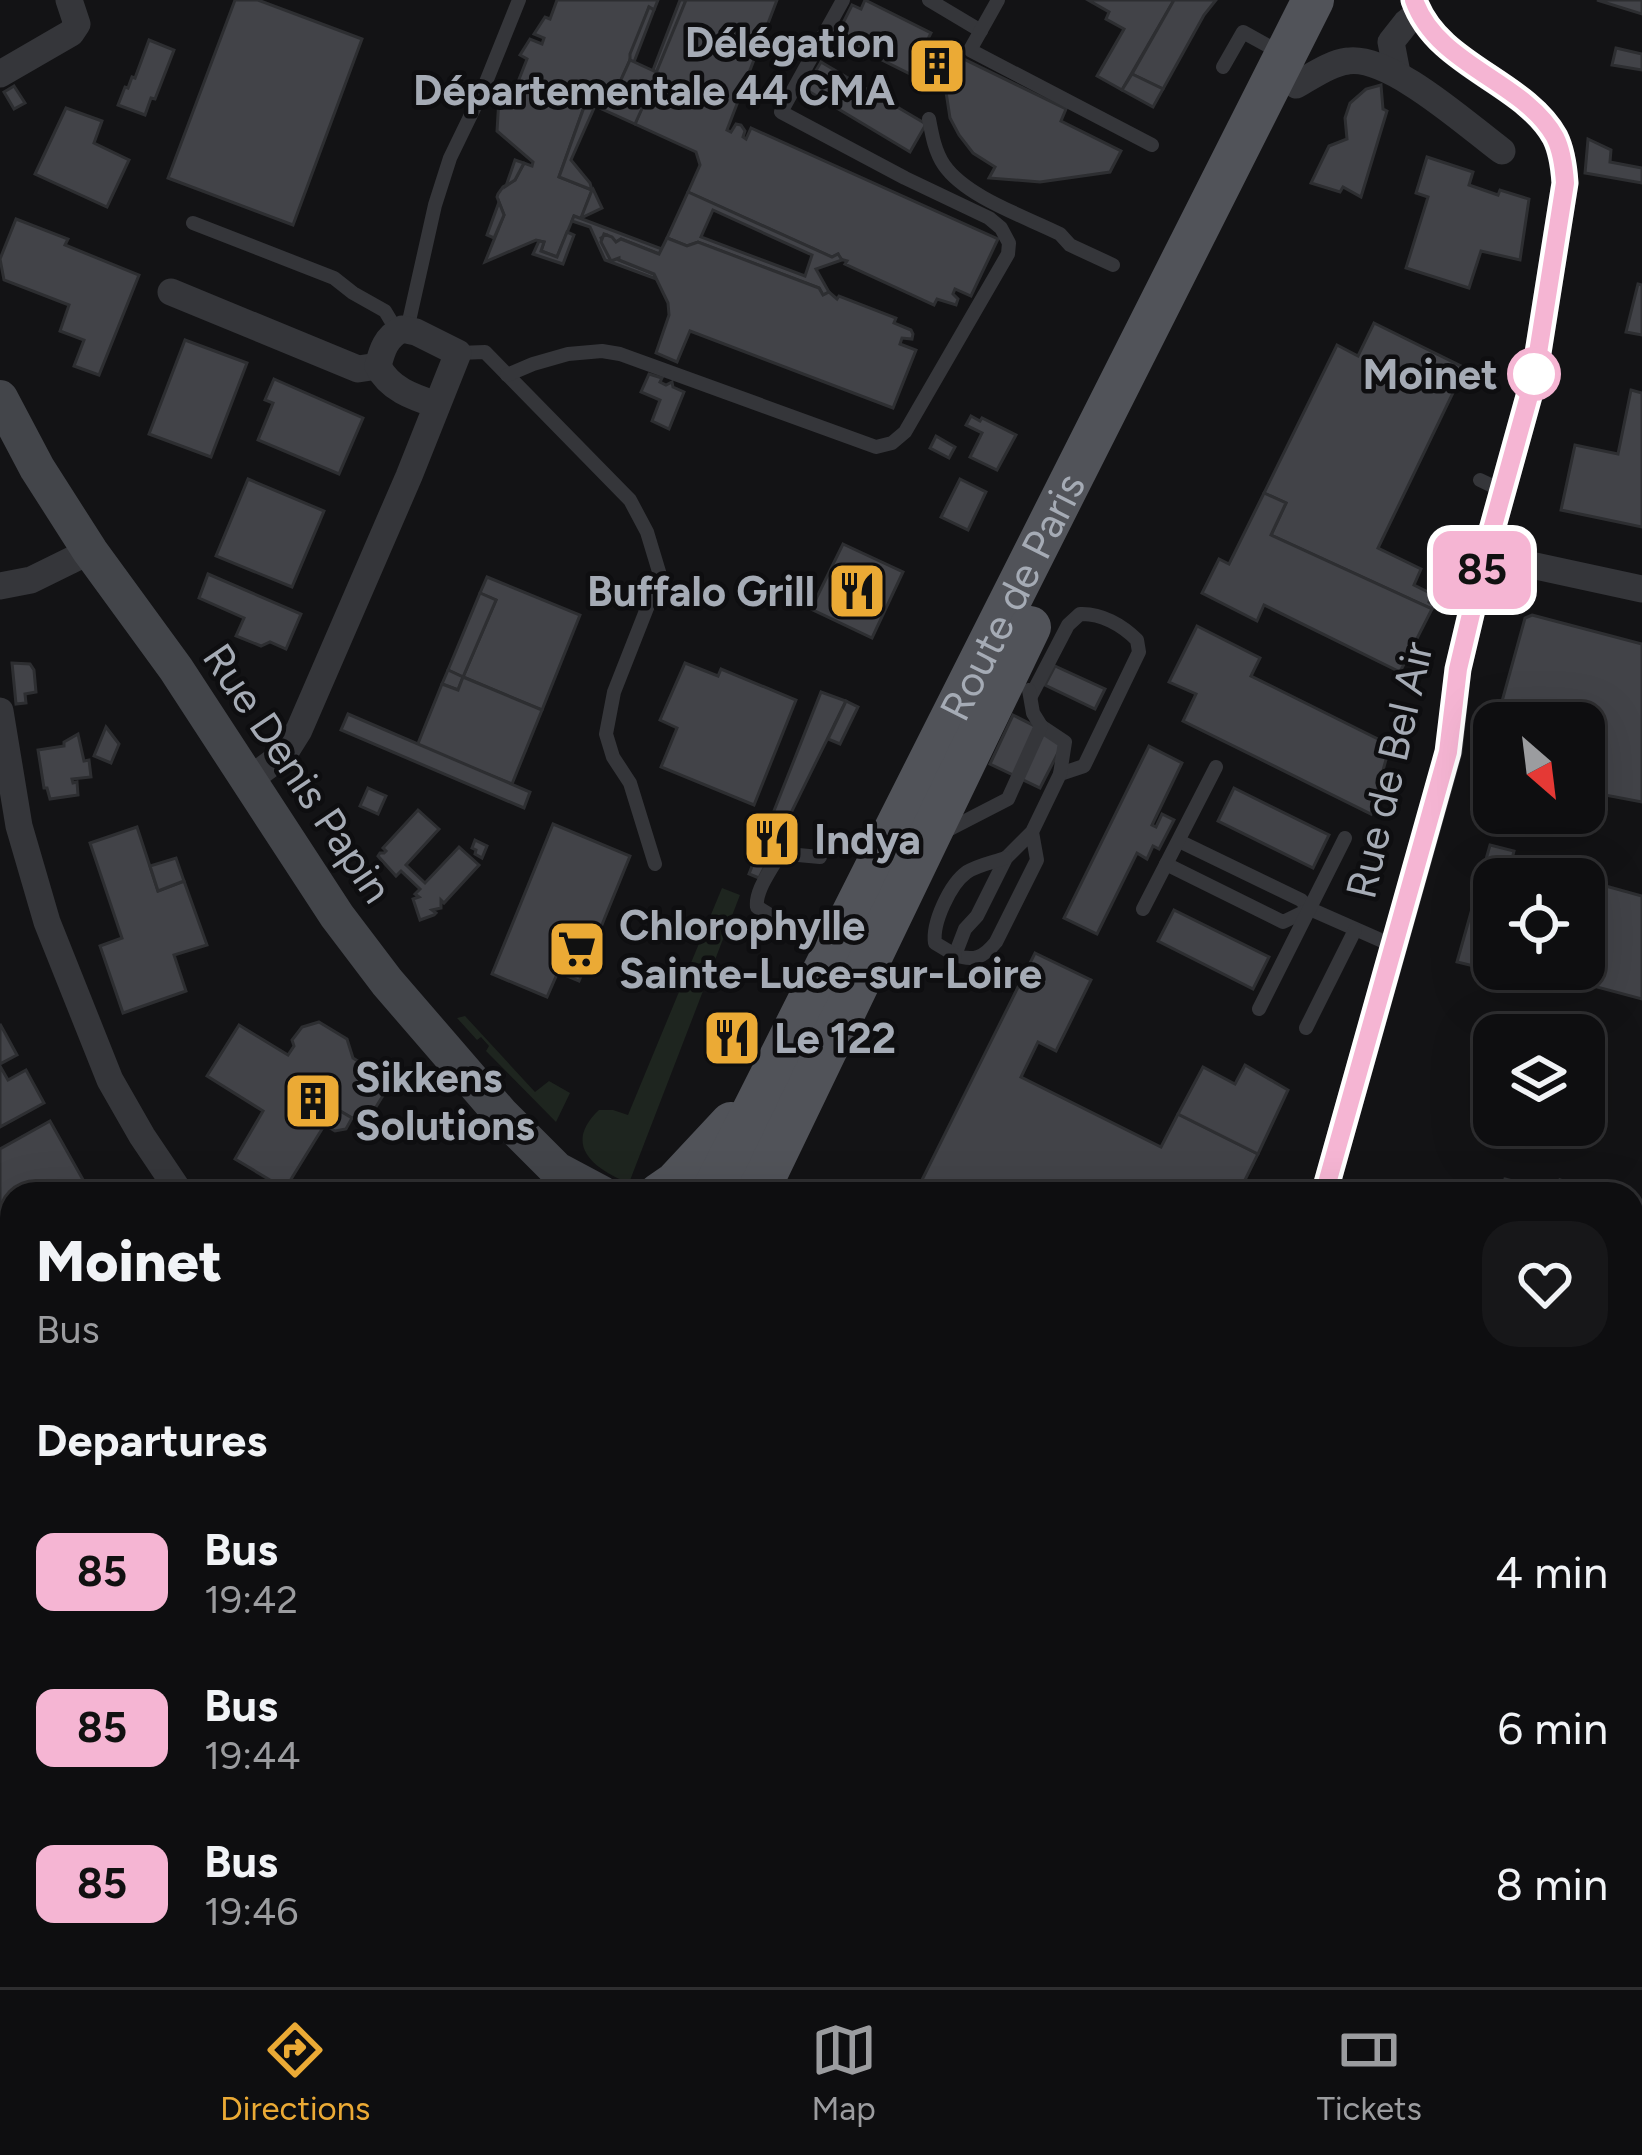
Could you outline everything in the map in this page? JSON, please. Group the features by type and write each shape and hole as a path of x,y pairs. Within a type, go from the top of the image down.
{"main road":[{"name":"Route de Paris","path":"766,1182 927,841 1023,676 1290,70 1312,0"},
{"name":"Route de Paris","path":"717,1182 1290,70 1338,0"},
{"path":"676,1182 762,1092"}],"street":[{"path":"1396,73 1391,42 1416,6"},
{"name":"Rue de Bel Air","path":"1327,1182 1448,752 1458,669 1485,555 1491,486 1534,378 1565,183 1557,140 1541,118 1435,37 1416,6"},
{"path":"0,74 71,33 73,12"},
{"path":"1290,70 1354,59 1376,64 1396,73 1502,151"},
{"path":"171,292 358,369 377,366"},
{"path":"249,780 284,754 299,730 410,476 458,353 416,332 402,331 383,346 377,366 384,379 410,396 437,405"},
{"name":"Rue Denis Papin","path":"0,398 90,551 176,669 337,916 387,982 564,1182"},
{"path":"0,586 32,580 90,551"},
{"path":"1485,555 1642,589"},
{"path":"0,711 19,826 47,922 110,1080 173,1182"}],"lane":[{"path":"402,331 450,158 519,0"},
{"path":"507,375 568,354 602,350 875,447 892,443 905,432 1008,254 1009,243 989,218 781,112 843,0"},
{"path":"929,0 981,31"},
{"path":"998,0 970,50 1152,146"},
{"path":"1223,67 1243,32 1290,70"},
{"path":"929,119 937,150 955,177 1113,265"},
{"path":"193,223 334,278 385,311 402,331"},
{"path":"458,353 485,352 630,500 646,532 660,574 614,692 606,734 613,757 630,782 655,863"},
{"path":"955,955 1006,858 1032,832 1060,774 1065,742 1041,726 1023,676 1080,614 1091,614 1115,623 1137,640 1139,652 1084,766 1060,774"},
{"path":"927,841 1009,799 1041,726"},
{"path":"1143,910 1216,767"},
{"path":"1006,858 968,872 956,884 933,932 935,943 955,955 976,958 987,953 1036,860 1032,832"},
{"path":"1259,1010 1345,838"},
{"path":"1179,841 1355,931 1394,946"},
{"path":"786,925 757,907 756,900 778,857 820,857"},
{"path":"1166,864 1283,922 1310,909"},
{"path":"1306,1028 1355,931"}],"shaded area":[{"path":"722,888 740,895 629,1182 604,1171 583,1145 588,1123 599,1110 628,1115"},
{"path":"465,1016 535,1092 549,1081 570,1093 556,1122 486,1051 489,1046 481,1037 477,1040 457,1018"}],"building":[{"path":"235,0 258,0 362,39 293,225 168,178"},
{"path":"557,0 658,0 654,10 649,7 610,104 588,96 559,177 592,190 581,219 574,216 557,257 541,251 544,242 536,240 485,262 504,215 498,194 515,180 524,163 532,166 533,162 497,131 500,92 512,97 527,59 520,55 530,39 542,44 544,38 534,34 545,17 550,19"},
{"path":"680,0 686,0 658,73 653,70"},
{"path":"686,0 777,0 727,130 741,125 746,139 751,128 998,239 971,296 955,289 956,305 937,299 934,305 845,264 838,254 832,257 688,192 700,165 696,152 635,124"},
{"name":"Délégation Départementale 44 CMA","path":"865,0 931,33 927,41 1066,109 1061,121 1121,151 1110,172 1040,182 989,178 995,167 973,153 959,135 950,118 946,92 836,37 852,5 861,9"},
{"path":"1088,0 1174,0 1122,90 1097,76 1124,29 1106,19 1109,12"},
{"path":"1174,0 1216,0 1163,89 1132,74"},
{"path":"1597,0 1642,0 1642,14"},
{"path":"649,7 654,10 634,62 630,54"},
{"path":"149,40 174,50 145,115 118,105 125,87 135,78"},
{"path":"1616,48 1642,54 1642,70 1612,65"},
{"path":"630,60 658,73 635,124 595,106 571,160 592,190 559,177 588,96 610,104"},
{"path":"821,62 926,124 910,152 805,89"},
{"path":"1132,74 1163,89 1153,107 1122,90"},
{"path":"1381,85 1387,111 1361,197 1343,187 1340,192 1311,183 1329,146 1347,139 1345,118 1350,103 1366,89"},
{"path":"14,86 25,103 14,109 4,92"},
{"path":"66,108 102,121 94,143 129,160 107,207 35,174"},
{"path":"1588,139 1611,150 1610,162 1642,168 1642,183 1585,173"},
{"path":"1427,157 1473,172 1469,185 1529,199 1520,260 1481,251 1469,288 1406,268 1428,197 1416,193"},
{"path":"515,160 524,163 506,186"},
{"path":"592,190 602,208 581,218"},
{"path":"688,192 832,257 838,254 842,260 816,269 829,292 823,295 819,288 698,242 687,246 667,238","holes":["713,210 812,255 805,276 701,237"]},
{"path":"499,202 504,215 494,238 487,235"},
{"path":"574,216 662,249 659,254 607,235 601,238 611,261 619,258 656,279 605,260 590,227 572,221"},
{"path":"16,219 139,275 99,375 74,366 84,340 60,331 69,305 4,280 0,259"},
{"path":"567,232 574,235 563,264 533,254 539,241 544,242 541,251 557,257"},
{"path":"604,234 659,254 667,238 687,246 698,242 819,288 823,295 829,292 837,299 896,318 894,323 913,334 900,344 916,350 893,408 690,331 677,362 656,353 669,315 668,303 654,274 619,258 611,261 601,242"},
{"path":"1638,284 1642,285 1642,335 1626,332"},
{"path":"1374,323 1465,368 1378,548 1421,569 1414,585 1432,594 1432,609 1271,535 1286,503 1264,493 1337,345 1358,356"},
{"path":"185,340 247,363 211,457 149,434"},
{"path":"649,374 684,392 669,429 652,421 660,400 641,392"},
{"path":"274,379 363,418 339,474 258,440 273,403 265,400"},
{"path":"1631,390 1642,393 1642,527 1561,510 1575,445 1618,454"},
{"path":"971,416 1016,435 997,470 970,457 982,433 966,425"},
{"path":"936,436 955,447 949,458 930,448"},
{"path":"248,479 324,511 292,587 216,556"},
{"path":"960,479 986,492 968,530 941,517"},
{"path":"1264,493 1286,503 1271,535 1432,609 1400,672 1264,605 1257,621 1202,593 1219,559 1229,564"},
{"name":"Buffalo Grill","path":"843,544 903,572 872,638 811,609"},
{"path":"208,574 301,614 286,649 236,636 244,618 199,598"},
{"path":"487,577 580,615 542,710 463,677 496,600 480,593"},
{"path":"480,593 496,600 463,677 448,670"},
{"path":"1532,615 1642,644 1642,802 1605,795 1605,702 1502,702 1525,618"},
{"path":"1197,626 1260,658 1251,676 1390,745 1371,814 1183,721 1196,694 1169,682"},
{"path":"12,663 30,664 34,670 36,692 25,694 26,703 16,704"},
{"path":"685,663 718,676 721,669 796,700 754,805 661,767 677,728 660,720"},
{"path":"1055,666 1105,689 1095,709 1045,685"},
{"path":"448,670 463,677 458,690 442,684"},
{"path":"463,677 542,710 512,784 417,746 442,684 458,690"},
{"path":"821,692 846,701 759,878 749,874"},
{"path":"846,701 858,707 840,744 828,739"},
{"path":"348,714 530,792 524,808 341,730"},
{"path":"1013,715 1064,741 1040,788 990,764"},
{"path":"106,727 119,744 111,763 94,756"},
{"path":"78,734 91,777 72,779 77,782 78,795 50,799 38,750 64,746"},
{"path":"1149,746 1182,763 1152,825 1156,827 1162,814 1174,820 1159,849 1153,846 1147,859 1137,853 1097,934 1064,918"},
{"path":"368,788 386,796 378,814 360,806"},
{"path":"1234,788 1329,835 1313,868 1218,821"},
{"path":"418,810 439,829 406,865 425,883 459,847 479,865 444,903 441,900 441,908 432,910 434,915 420,920 413,899 419,897 415,894 420,889 401,871 396,876 378,856"},
{"path":"553,824 630,856 579,981 558,972 547,997 492,974"},
{"path":"137,827 158,891 184,881 207,945 174,955 186,991 123,1013 100,946 122,938 90,843"},
{"path":"475,840 487,846 482,858 472,848"},
{"path":"1490,845 1514,851 1512,858 1486,858"},
{"path":"176,858 184,881 158,891 150,866"},
{"path":"1605,886 1642,896 1642,999 1605,989"},
{"path":"1473,905 1473,966 1457,962"},
{"path":"1174,910 1269,957 1253,989 1158,941"},
{"path":"1035,953 1091,980 1056,1051 1038,1042 1021,1077 1161,1147 1178,1114 1258,1154 1244,1182 921,1182"},
{"path":"718,1020 732,1025 736,1037 729,1050 710,1023"},
{"name":"Sikkens Solutions","path":"319,1022 347,1039 353,1058 379,1074 384,1094 371,1115 352,1118 335,1108 289,1182 273,1182 235,1159 263,1111 207,1076 239,1025 288,1055 302,1027"},
{"path":"0,1024 17,1055 0,1064"},
{"path":"1245,1065 1288,1090 1258,1154 1178,1114 1203,1067 1235,1084"},
{"path":"0,1066 8,1080 26,1070 44,1103 0,1127"},
{"path":"335,1108 352,1118 346,1129 335,1131 325,1125"},
{"path":"50,1121 84,1182 0,1182 0,1149"}],"bus line":[{"name":"85","path":"1327,1182 1448,752 1458,669 1534,378 1565,183 1557,140 1541,118 1435,37 1414,0"}],"place":[{"name":"Délégation Départementale 44 CMA","path":"937,66"},
{"name":"Moinet","path":"1534,374"},
{"name":"Buffalo Grill","path":"857,591"},
{"name":"Indya","path":"772,839"},
{"name":"Chlorophylle Sainte-Luce-sur-Loire","path":"577,949"},
{"name":"Le 122","path":"732,1038"},
{"name":"Sikkens Solutions","path":"313,1101"}]}
